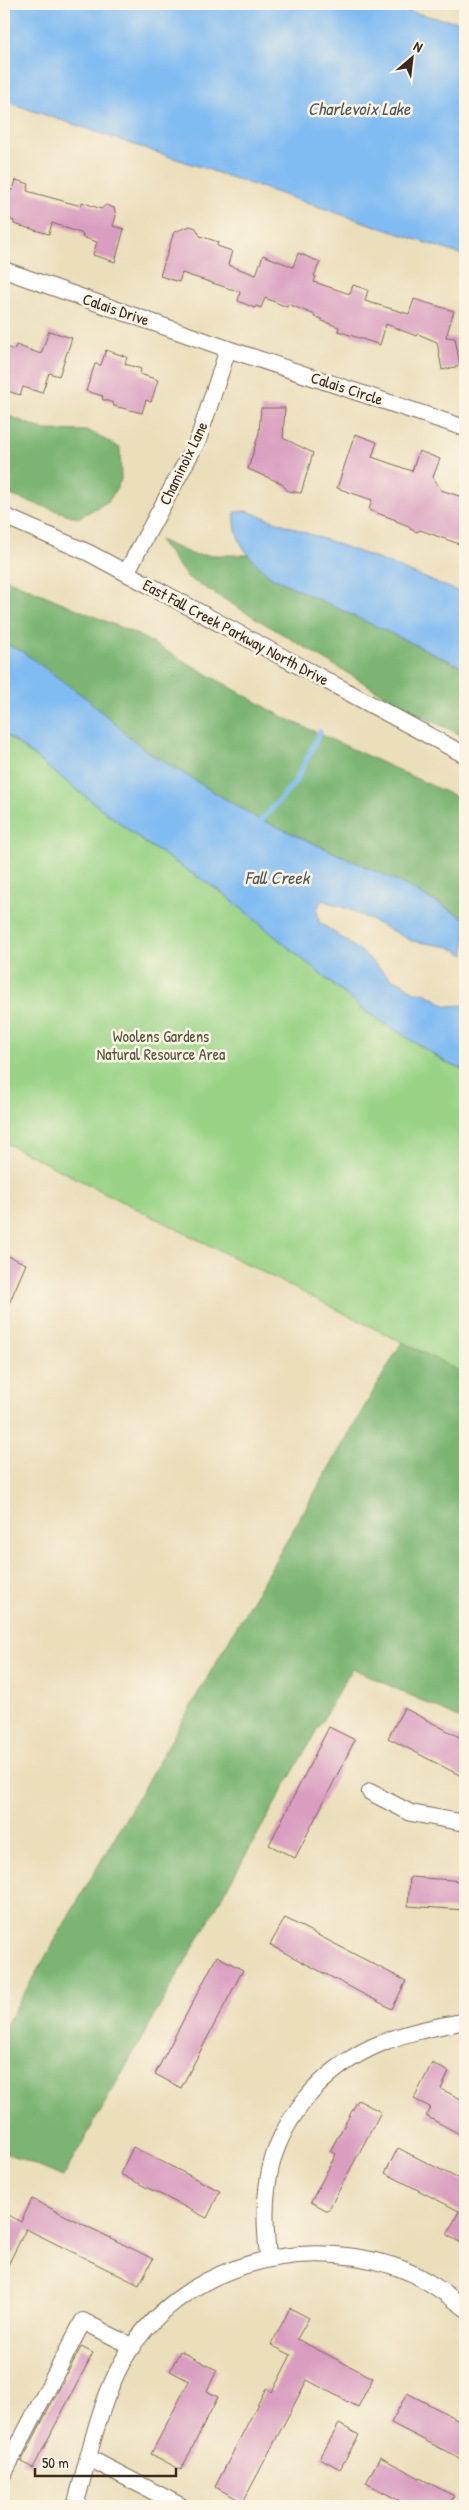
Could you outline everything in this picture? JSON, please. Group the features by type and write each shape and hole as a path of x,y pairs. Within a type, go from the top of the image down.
{"street":[{"name":"Calais Drive","path":"4,270 228,349"},
{"name":"Calais Circle","path":"228,349 465,428"},
{"name":"Chaminoix Lane","path":"126,573 198,440 228,349"},
{"name":"East Fall Creek Parkway North Drive","path":"4,516 89,552 465,756"},
{"path":"370,1792 411,1814 465,1823"},
{"path":"268,2258 265,2207 270,2172 285,2130 304,2100 336,2069 366,2050 407,2034 465,2021"},
{"path":"75,2506 107,2397 125,2358 133,2346 165,2311 194,2289 234,2269 268,2258 320,2253 371,2260 412,2274 443,2291 465,2308"},
{"path":"4,2473 83,2321 133,2346"},
{"path":"89,2458 181,2506"}],"green space":[{"path":"4,414 44,430 89,431 120,448 121,480 109,501 78,518 4,493"},
{"path":"159,540 194,555 248,555 271,577 465,668 465,737 411,711 187,577"},
{"path":"4,578 138,635 285,718 465,801 465,918 393,879 255,817 146,751 87,699 23,652 4,643"},
{"name":"Woolens Gardens Natural Resource Area","path":"4,733 144,842 224,894 365,1011 449,1064 465,1070 465,1374 4,1142"},
{"path":"402,1342 465,1374 465,1721 352,1668 63,2177 4,2152 4,2028"}],"water":[{"name":"Charlevoix Lake","path":"4,4 378,4 441,19 465,22 465,256 4,101"},
{"path":"247,511 370,556 465,594 465,668 271,577 244,549 237,533 235,512"},
{"name":"Fall Creek","path":"4,643 23,652 87,699 146,751 255,817 393,879 465,918 465,955 450,947 412,941 353,911 322,900 317,909 319,922 363,953 390,978 404,984 414,992 425,993 447,1006 465,1005 465,1070 449,1064 365,1011 224,894 144,842 4,733"}],"building":[{"path":"16,180 29,184 27,191 81,206 82,202 101,209 106,205 114,208 116,216 113,226 124,229 115,262 93,255 97,242 82,237 83,234 52,223 49,234 14,224 14,221 4,217 4,188 13,190"},
{"path":"190,226 196,228 200,236 218,242 217,246 232,251 228,265 256,275 263,255 293,267 298,253 320,262 314,276 316,277 314,282 350,294 353,285 368,290 365,301 409,314 414,299 454,311 446,337 455,338 460,366 442,370 437,342 386,324 380,345 338,331 339,327 322,321 322,319 314,317 315,315 288,304 287,307 265,298 261,308 256,306 255,308 238,301 240,292 182,273 179,282 160,276 174,232"},
{"path":"49,331 72,338 59,376 49,373 42,393 23,387 20,395 4,390 4,346 14,350 16,345 41,354"},
{"path":"106,350 127,357 125,364 141,369 140,374 158,380 151,402 146,400 142,413 114,406 113,403 102,399 103,396 86,391 95,364 101,365"},
{"path":"261,408 285,408 283,438 313,453 301,493 288,491 281,483 248,469 259,433"},
{"path":"355,434 377,442 372,457 412,471 419,451 440,459 433,477 441,490 465,498 465,536 462,545 420,530 417,532 410,529 409,526 369,510 372,500 337,488"},
{"path":"4,1254 26,1264 4,1315"},
{"path":"404,1708 465,1740 465,1778 388,1738"},
{"path":"329,1727 355,1740 295,1858 269,1845"},
{"path":"410,1877 465,1881 465,1910 408,1906"},
{"path":"285,1918 406,1981 392,2009 270,1945"},
{"path":"217,1956 243,1970 181,2088 155,2074"},
{"path":"432,2063 449,2072 441,2089 465,2101 465,2137 426,2116 430,2107 414,2099"},
{"path":"358,2100 381,2112 328,2211 311,2202 336,2154 330,2151"},
{"path":"133,2147 220,2191 207,2218 120,2174"},
{"path":"398,2148 465,2182 465,2245 447,2235 459,2211 385,2173"},
{"path":"32,2199 153,2259 139,2285 26,2229 4,2273 4,2213 21,2222"},
{"path":"290,2308 309,2318 297,2339 373,2378 358,2407 307,2380 243,2502 215,2487 266,2388 272,2392 291,2355 271,2345"},
{"path":"81,2347 93,2353 33,2468 21,2462"},
{"path":"180,2351 217,2370 207,2391 218,2397 181,2470 151,2454 189,2381 170,2371"},
{"path":"407,2393 465,2423 465,2461 391,2423"},
{"path":"339,2424 359,2435 340,2469 320,2458"},
{"path":"380,2457 454,2496 448,2506 409,2506 366,2483"}],"waterway":[{"path":"256,822 262,820 296,781 320,732"}]}
